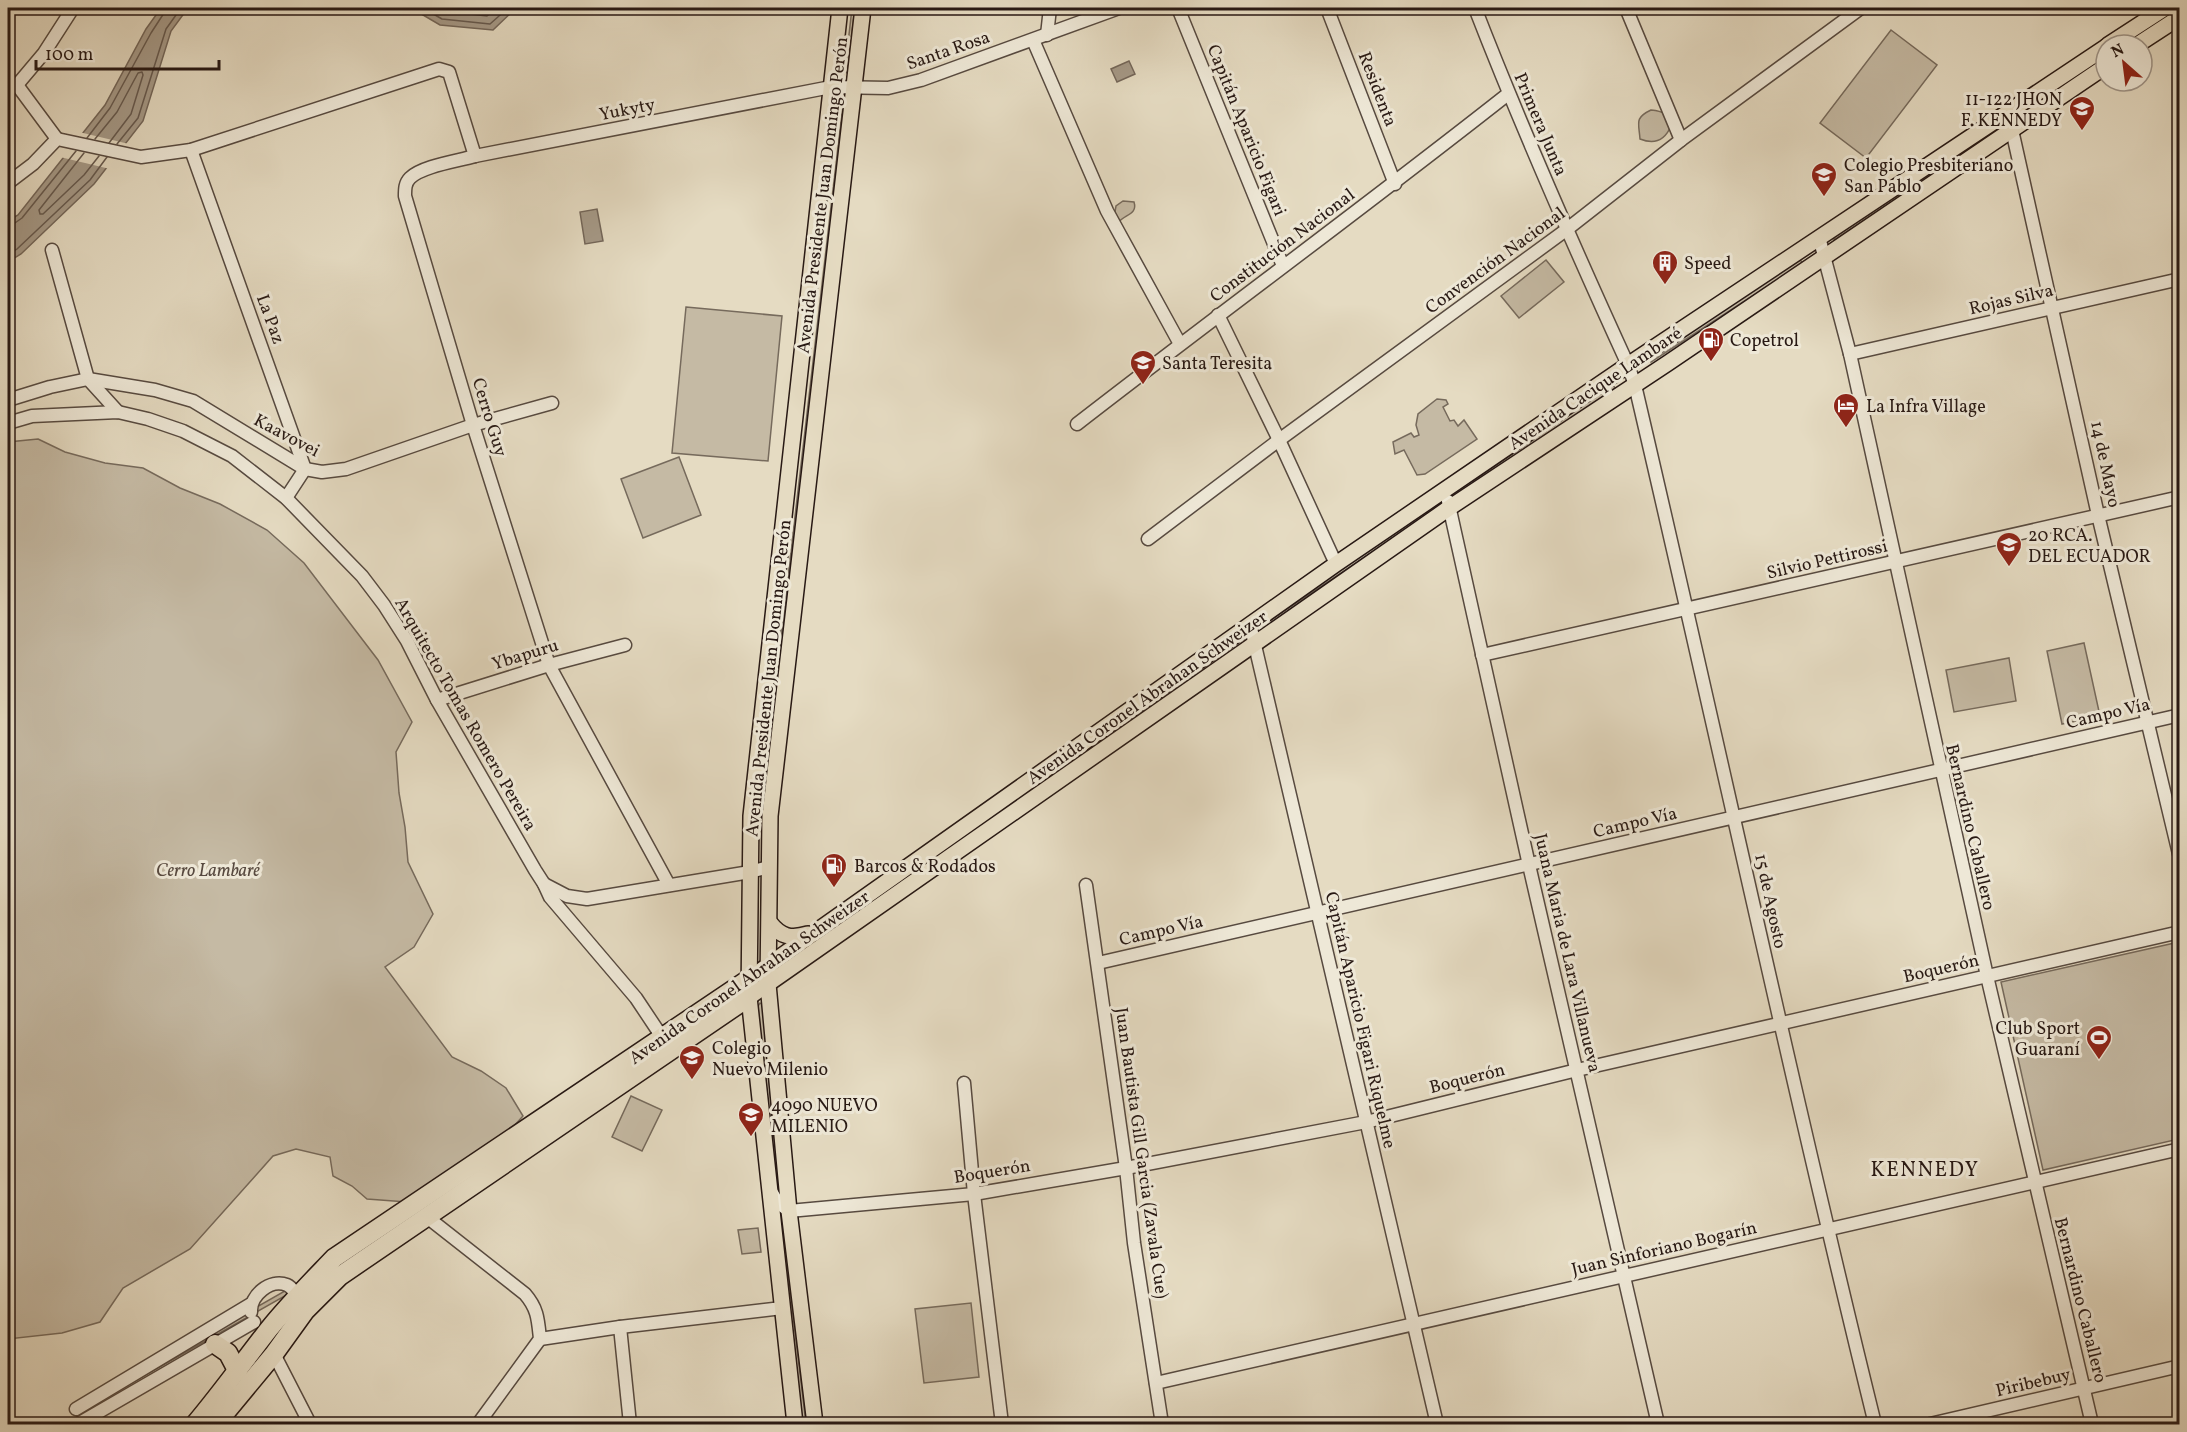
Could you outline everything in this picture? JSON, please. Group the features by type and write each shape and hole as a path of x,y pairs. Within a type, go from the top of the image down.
{"highway":[{"name":"Avenida Coronel Abrahan Schweizer","path":"195,1425 238,1372 261,1326 297,1296 334,1258 749,979"},
{"name":"Avenida Coronel Abrahan Schweizer","path":"340,1276 749,997"},
{"path":"218,1422 221,1410 228,1398 288,1320 327,1279 340,1276"},
{"path":"218,1422 274,1354 305,1311 340,1276"},
{"path":"261,1326 288,1320 297,1305 297,1296"},
{"path":"215,1344 228,1353 238,1372"}],"main road":[{"name":"Avenida Presidente Juan Domingo Perón","path":"795,1425 749,997 751,816 840,8"},
{"name":"Avenida Presidente Juan Domingo Perón","path":"814,1425 789,1211 768,984 770,816 781,703 801,551 863,8"},
{"name":"Avenida Cacique Lambaré","path":"2127,33 2165,8"},
{"path":"2154,34 2180,17"},
{"name":"Avenida Cacique Lambaré","path":"1336,564 1628,365 2094,55"},
{"name":"Avenida Cacique Lambaré","path":"1255,642 1449,508 1635,385 2094,74"},
{"name":"Avenida Coronel Abrahan Schweizer","path":"749,979 767,964 1336,564"},
{"name":"Avenida Coronel Abrahan Schweizer","path":"749,997 1255,642"},
{"path":"764,698 781,703"},
{"path":"770,923 778,933 787,937 797,938 814,932"}],"street":[{"path":"73,8 44,53 12,84 61,140 141,157 191,150 439,69 449,72 475,156"},
{"path":"1047,35 1050,8"},
{"name":"Santa Rosa","path":"854,89 888,88 921,80 1119,8"},
{"name":"Capitán Aparicio Figari","path":"1178,8 1283,266"},
{"name":"Residenta","path":"1327,8 1395,184"},
{"name":"Primera Junta","path":"1475,8 1508,94 1635,385"},
{"name":"Convención Nacional","path":"1148,539 1566,230 1681,140 1861,8"},
{"path":"1629,9 1681,140"},
{"path":"1033,40 1107,211 1180,344"},
{"name":"Yukyty","path":"410,178 420,171 475,156 831,87 854,89"},
{"name":"Constitución Nacional","path":"1077,424 1218,315 1395,184 1508,94"},
{"name":"14 de Mayo","path":"2008,112 2098,515 2180,858"},
{"path":"8,183 61,140"},
{"name":"La Paz","path":"191,150 305,469"},
{"name":"Cerro Guy","path":"410,178 405,186 405,196 473,425 549,664 669,885"},
{"name":"Bernardino Caballero","path":"1819,237 1850,354 1940,770 2092,1425"},
{"path":"52,250 88,379 118,412"},
{"name":"Rojas Silva","path":"1850,354 2180,279"},
{"path":"1218,315 1336,564"},
{"name":"Kaavovei","path":"8,400 50,387 88,379 155,390 193,401 305,469 322,472 346,469 473,425 552,403"},
{"name":"15 de Agosto","path":"1635,385 1688,610 1827,1230 1875,1425"},
{"name":"Arquitecto Tomas Romero Pereira","path":"8,423 32,416 118,412 148,419 198,438 232,456 286,498 348,560 374,591 407,641 437,700 550,897 636,998 662,1037"},
{"path":"286,498 305,469"},
{"name":"Juana Maria de Lara Villanueva","path":"1445,490 1528,865 1658,1425"},
{"name":"Silvio Pettirossi","path":"1482,655 1688,610 2180,496"},
{"name":"Capitán Aparicio Figari Riquelme","path":"1250,624 1437,1425"},
{"name":"Ybapuru","path":"437,700 549,664 625,645"},
{"name":"Campo Vía","path":"1098,963 2180,715"},
{"path":"544,884 567,897 587,898 769,867"},
{"name":"Juan Bautista Gill Garcia (Zavala Cue)","path":"1086,885 1126,1168 1134,1243 1162,1425"},
{"name":"Boquerón","path":"789,1211 974,1194 1126,1168 1366,1122 1577,1070 2180,932"},
{"path":"964,1083 974,1194 1002,1425"},
{"name":"Juan Sinforiano Bogarín","path":"1156,1383 2180,1149"},
{"path":"768,1186 777,1203 789,1211"},
{"path":"427,1217 525,1293 535,1305 540,1339 478,1425"},
{"path":"76,1409 251,1304 259,1292 274,1285 290,1286 297,1296"},
{"path":"78,1425 215,1344 261,1326 251,1317 251,1304"},
{"path":"540,1339 782,1308"},
{"path":"620,1327 630,1425"},
{"path":"274,1354 310,1425"},
{"name":"Piribebuy","path":"1930,1425 2180,1366"}],"green space":[{"path":"852,8 855,8 847,73 845,70"},
{"path":"1891,30 1937,65 1866,158 1820,123"},
{"path":"843,104 845,106 757,853 756,852"},
{"path":"1651,110 1664,114 1671,126 1663,138 1655,141 1640,139 1640,118"},
{"path":"1993,130 1994,133 1834,240 1834,237"},
{"path":"1123,201 1134,202 1135,206 1132,212 1118,223 1114,217 1116,206"},
{"path":"1546,260 1564,282 1519,318 1501,296"},
{"path":"1800,260 1803,263 1651,362 1650,359"},
{"path":"686,307 782,316 768,461 672,453"},
{"path":"1613,385 1615,388 1476,483 1473,481"},
{"path":"1437,399 1446,400 1448,404 1443,407 1450,421 1454,420 1458,426 1464,420 1477,439 1425,474 1417,475 1404,450 1395,454 1393,442 1411,433 1414,437 1419,435 1416,425 1418,414"},
{"name":"Cerro Lambaré","path":"38,439 65,452 105,463 143,468 180,488 220,504 267,530 304,563 378,660 412,722 396,752 399,793 408,862 433,914 414,947 385,967 452,1057 481,1071 506,1088 523,1116 504,1137 407,1202 367,1199 352,1186 333,1176 330,1157 296,1149 273,1156 190,1249 123,1288 100,1322 62,1333 8,1339 8,442"},
{"path":"679,457 701,515 643,538 621,479"},
{"path":"1426,511 1428,515 1266,623 1266,620"},
{"path":"2084,643 2100,716 2062,724 2047,651"},
{"path":"2009,658 2016,701 1954,712 1946,670"},
{"name":"Club Sport Guaraní","path":"2179,942 2179,1139 2043,1170 2001,982"},
{"path":"760,1003 763,1005 779,1198 806,1424 801,1424 774,1197 758,1006"},
{"path":"631,1096 662,1110 642,1151 612,1137"},
{"path":"758,1228 761,1252 742,1254 738,1230"},
{"path":"304,1280 306,1284 96,1403 96,1399"},
{"path":"971,1303 979,1377 924,1383 915,1309"}],"water":[{"path":"161,8 188,8 171,31 143,121 94,184 21,254 8,262 8,221 18,215 105,105 146,29"},
{"path":"411,8 516,8 493,30 440,25"},
{"path":"1129,61 1135,74 1117,82 1111,69"},
{"path":"597,209 603,241 585,244 580,212"}],"pier":[{"path":"79,132 129,144 110,169 60,157"}],"place":[{"name":"11-122 JHON F. KENNEDY","path":"2082,132"},
{"name":"Colegio Presbiteriano San Pablo","path":"1824,198"},
{"name":"Speed","path":"1665,286"},
{"name":"Copetrol","path":"1711,363"},
{"name":"Santa Teresita","path":"1143,386"},
{"name":"La Infra Village","path":"1846,429"},
{"name":"20 RCA. DEL ECUADOR","path":"2009,568"},
{"name":"Barcos & Rodados","path":"834,889"},
{"name":"Club Sport Guaraní","path":"2099,1061"},
{"name":"Colegio Nuevo Milenio","path":"692,1081"},
{"name":"4090 NUEVO MILENIO","path":"751,1138"}],"district":[{"name":"KENNEDY","path":"1925,1169"}]}
